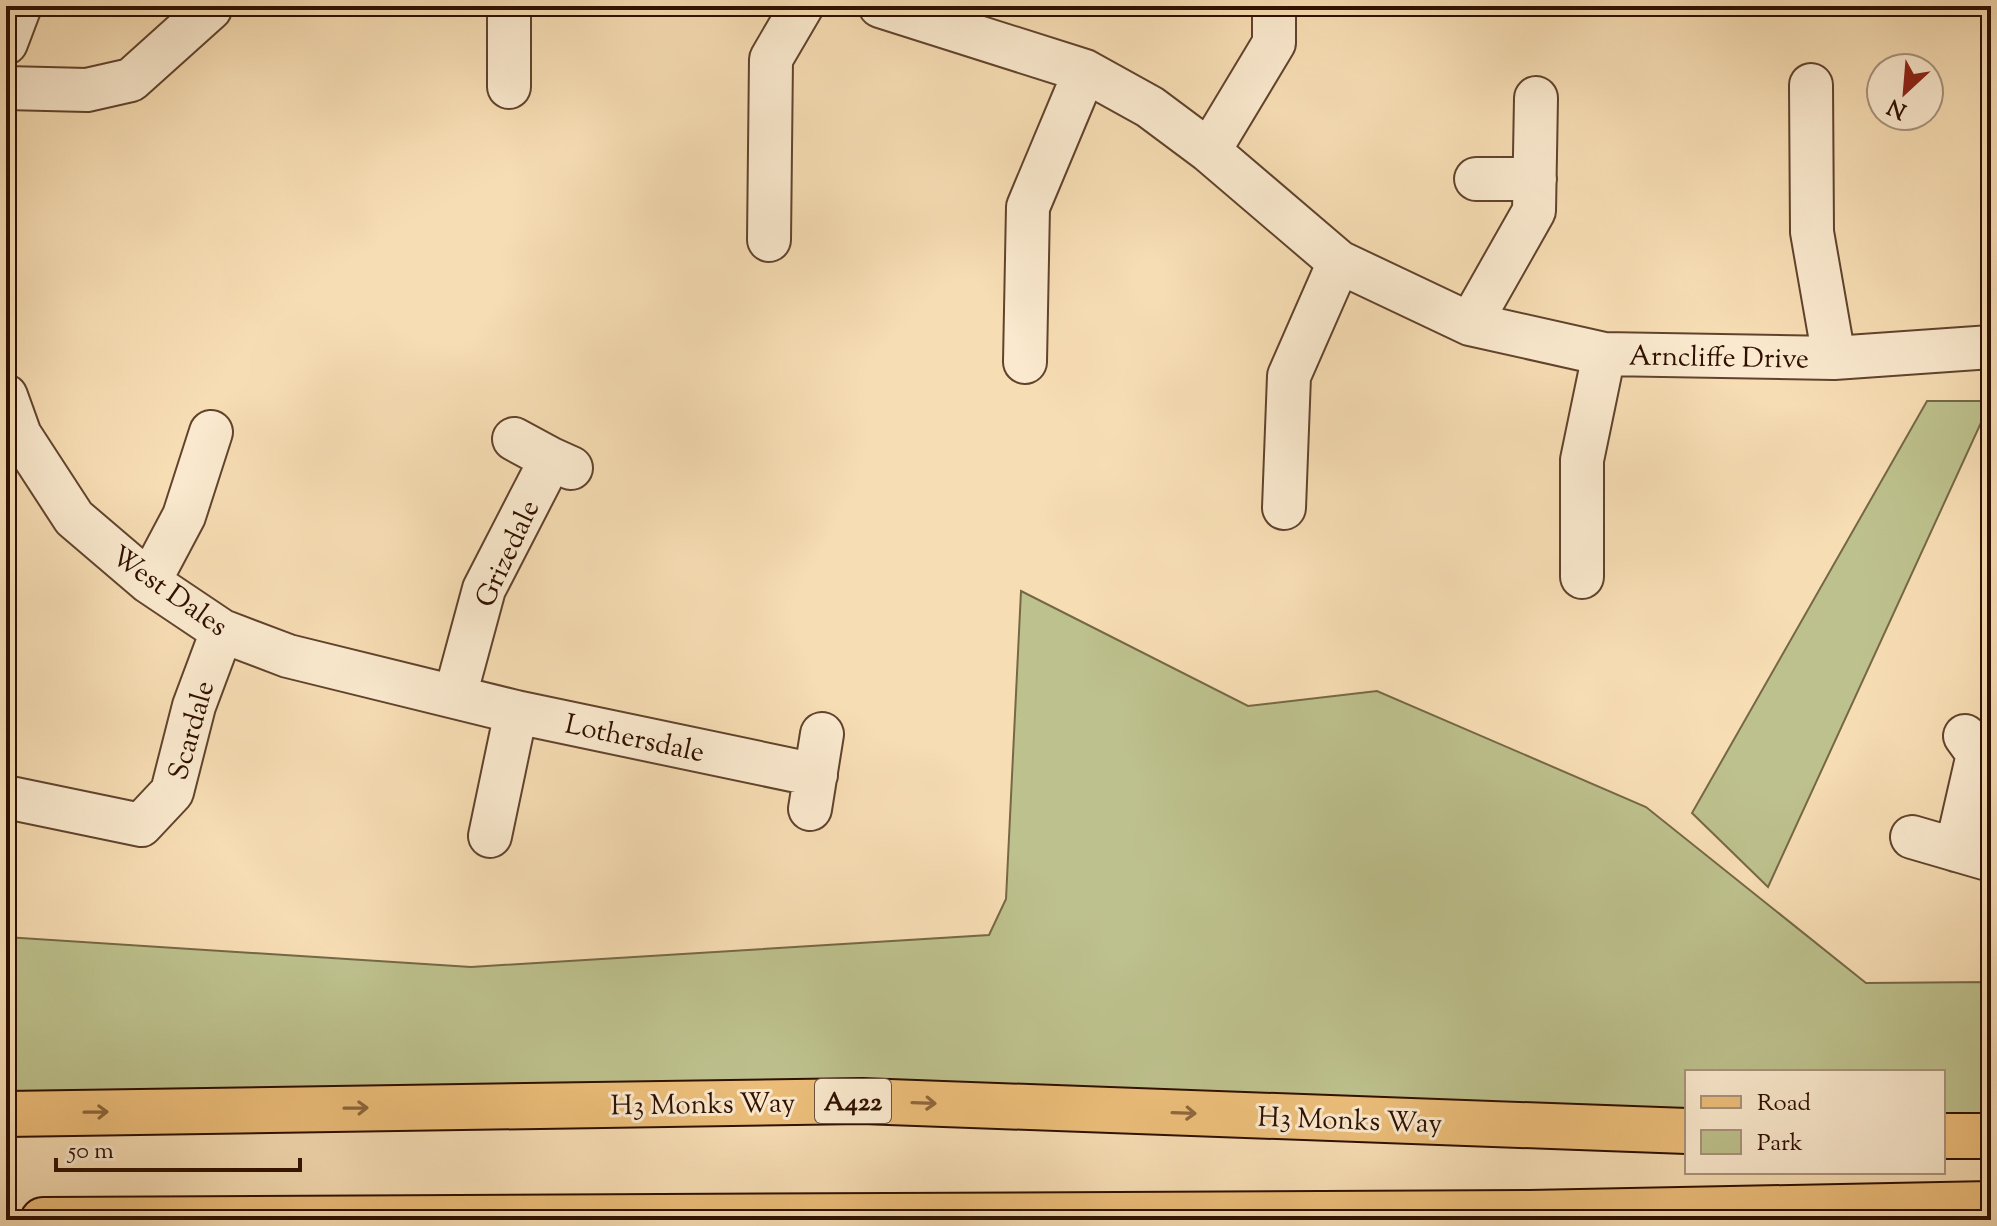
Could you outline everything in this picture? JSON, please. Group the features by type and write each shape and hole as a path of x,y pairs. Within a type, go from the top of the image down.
{"main road":[{"name":"H3 Monks Way","path":"6,1114 862,1101 1685,1131"},
{"path":"1945,1136 1991,1136"},
{"path":"43,1220 1136,1217 1991,1204"}],"street":[{"path":"6,43 20,6"},
{"path":"509,6 509,87"},
{"path":"769,240 771,59 802,6"},
{"name":"Arncliffe Drive","path":"880,6 955,16 1085,71 1150,107 1209,151 1339,262 1470,324 1604,354 1834,358 1991,347"},
{"path":"1209,151 1274,43 1274,6"},
{"path":"6,88 87,90 131,80 210,9"},
{"path":"1025,362 1028,207 1085,71"},
{"name":"Arncliffe Drive","path":"1811,85 1812,232 1834,358"},
{"path":"1470,324 1534,211 1536,98"},
{"path":"1476,179 1535,179"},
{"path":"1284,508 1289,376 1312,317 1339,262"},
{"name":"Arncliffe Drive","path":"1582,577 1582,460 1604,354"},
{"name":"West Dales","path":"6,396 13,439 74,518 149,582 222,631 288,656 455,696"},
{"path":"149,582 184,516 211,432"},
{"name":"Grizedale","path":"455,696 484,589 561,464 514,439"},
{"name":"Scardale","path":"6,797 141,825 172,792 194,706 222,631"},
{"name":"Lothersdale","path":"455,696 813,792 822,734"},
{"path":"490,836 516,712"},
{"path":"1912,837 1973,855 1978,754 1965,736"}],"green space":[{"path":"1927,401 1991,401 1768,887 1692,813"},
{"path":"1021,591 1248,706 1377,691 1646,807 1866,983 1991,982 1991,1136 1945,1136 1945,1070 1685,1070 1685,1131 862,1101 6,1114 6,937 471,967 989,935 1006,899"}]}
